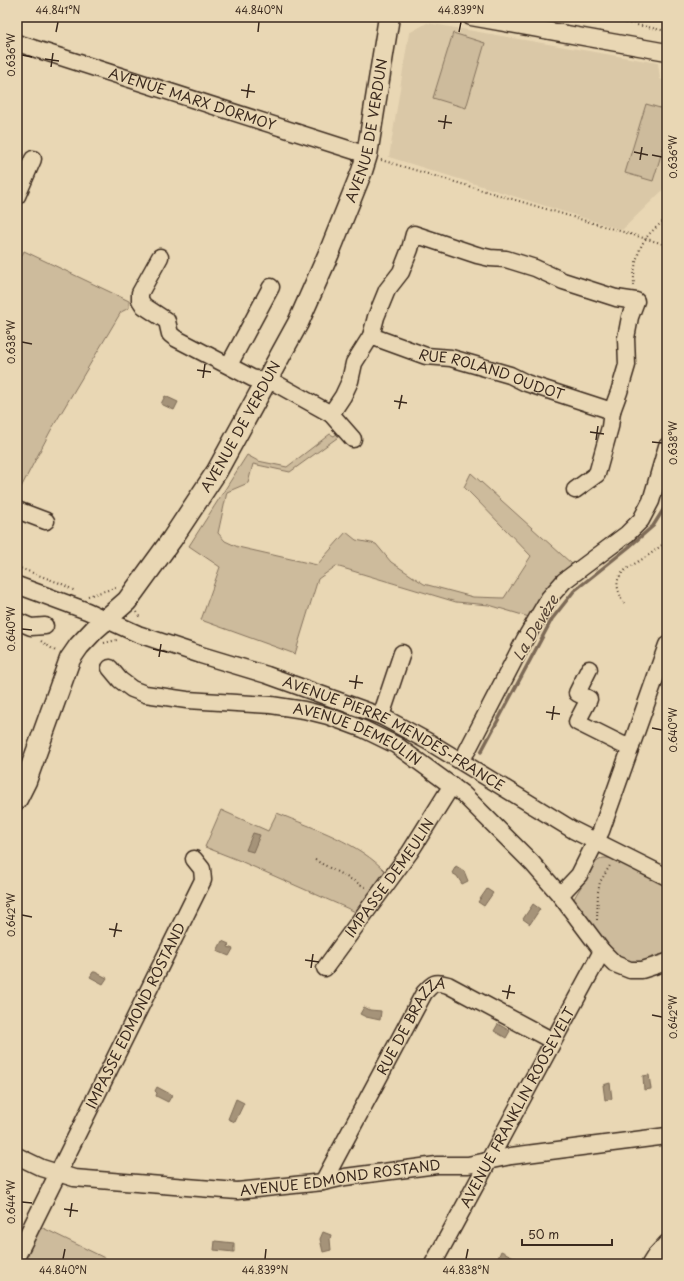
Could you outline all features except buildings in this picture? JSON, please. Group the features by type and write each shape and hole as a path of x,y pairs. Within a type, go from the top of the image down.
{"main road":[{"name":"AVENUE DE VERDUN","path":"17,799 26,781 70,659 79,646 95,629 131,596 172,540 217,471 268,381 298,323 331,248 362,171 373,157 389,17"}],"street":[{"path":"471,17 667,52"},
{"name":"AVENUE MARX DORMOY","path":"17,43 373,157"},
{"path":"17,196 33,159"},
{"path":"331,414 343,396 350,381 354,363 371,336 376,317 387,290 401,272 414,234 478,255 490,258 506,259 535,268 563,281 616,298 636,301 630,317 626,338 626,365 612,411 610,428 597,474 575,490"},
{"path":"160,256 140,293 140,300 144,306 167,321 170,334 252,378 277,384 331,414 353,439"},
{"path":"228,365 271,287"},
{"name":"RUE ROLAND OUDOT","path":"371,336 426,356 451,358 510,375 526,383 612,411"},
{"path":"467,751 525,639 549,598 564,581 627,534 641,520 651,501 667,446"},
{"path":"17,510 46,521"},
{"name":"AVENUE PIERRE MENDÈS-FRANCE","path":"17,585 106,619 138,634 267,675 381,716 429,742 573,830 667,877"},
{"path":"560,895 579,875 602,829 667,645"},
{"path":"381,716 402,653"},
{"name":"AVENUE DEMEULIN","path":"110,668 120,680 132,689 146,694 187,700 271,705 304,710 328,716 363,729 396,745 463,794 527,858 560,895 602,951 616,964 630,970 642,970 667,962"},
{"path":"589,669 577,693 589,699 577,722 621,744 631,747"},
{"name":"IMPASSE DEMEULIN","path":"325,968 410,852 452,785"},
{"name":"IMPASSE EDMOND ROSTAND","path":"17,1256 203,880 202,869 194,860"},
{"name":"AVENUE FRANKLIN ROOSEVELT","path":"433,1264 602,951"},
{"name":"RUE DE BRAZZA","path":"323,1182 424,993 432,985 439,982 448,985 553,1041"},
{"name":"AVENUE EDMOND ROSTAND","path":"17,1156 74,1178 237,1191 323,1182 344,1177 437,1165 468,1165 511,1156 667,1136"},
{"path":"650,1264 667,1243"}],"path":[{"path":"598,17 667,30"},
{"path":"373,157 667,245"},
{"path":"636,301 633,275 637,258 646,238 667,217"},
{"path":"624,603 617,587 618,579 621,574 627,567 639,561 667,541"},
{"path":"87,596 119,587 131,596"},
{"path":"31,625 35,636 70,659"},
{"path":"590,935 594,931 596,921 600,882 617,853"},
{"path":"315,860 378,895"}],"shaded area":[{"path":"427,23 658,63 660,79 667,81 667,186 622,230 389,157 409,33"},
{"path":"453,33 485,43 466,108 433,98"},
{"path":"646,104 667,110 667,136 653,181 625,173"},
{"path":"24,251 129,301 129,308 121,312 51,430 17,495 17,266"},
{"path":"165,396 178,402 174,410 161,404"},
{"path":"339,432 341,435 290,472 253,464 248,483 227,492 218,533 225,541 238,547 317,565 346,532 356,540 376,544 391,562 424,584 473,597 504,598 531,556 464,487 471,473 572,564 548,589 529,617 489,605 456,602 336,566 318,579 295,654 201,620 220,567 189,546 247,455 258,461 287,467 330,434 334,436"},
{"path":"221,810 268,831 277,813 335,837 376,862 387,873 367,899 366,898 358,913 205,847"},
{"path":"253,833 260,835 253,852 246,850"},
{"path":"603,858 611,858 667,886 667,957 644,963 631,963 617,957 573,901 596,862"},
{"path":"456,866 464,871 468,881 462,884 457,876 452,873"},
{"path":"487,889 493,893 484,906 478,902"},
{"path":"533,904 540,909 530,924 523,919"},
{"path":"222,941 229,944 228,947 233,949 229,956 217,951"},
{"path":"93,972 107,978 103,984 90,977"},
{"path":"364,1007 370,1010 381,1011 380,1020 360,1014"},
{"path":"498,1024 510,1031 506,1038 494,1031"},
{"path":"649,1075 651,1089 644,1090 643,1076"},
{"path":"610,1083 612,1099 605,1100 603,1085"},
{"path":"157,1087 172,1095 168,1102 156,1096 157,1093 155,1091"},
{"path":"236,1099 244,1103 235,1122 228,1119"},
{"path":"39,1226 117,1264 21,1264"},
{"path":"323,1232 331,1235 331,1250 323,1252 320,1239"},
{"path":"215,1241 234,1243 234,1252 214,1250"},
{"path":"501,1251 516,1258 513,1264 498,1258"}],"waterway":[{"name":"La Devèze","path":"481,752 552,619 574,591 653,526 667,501"}]}
